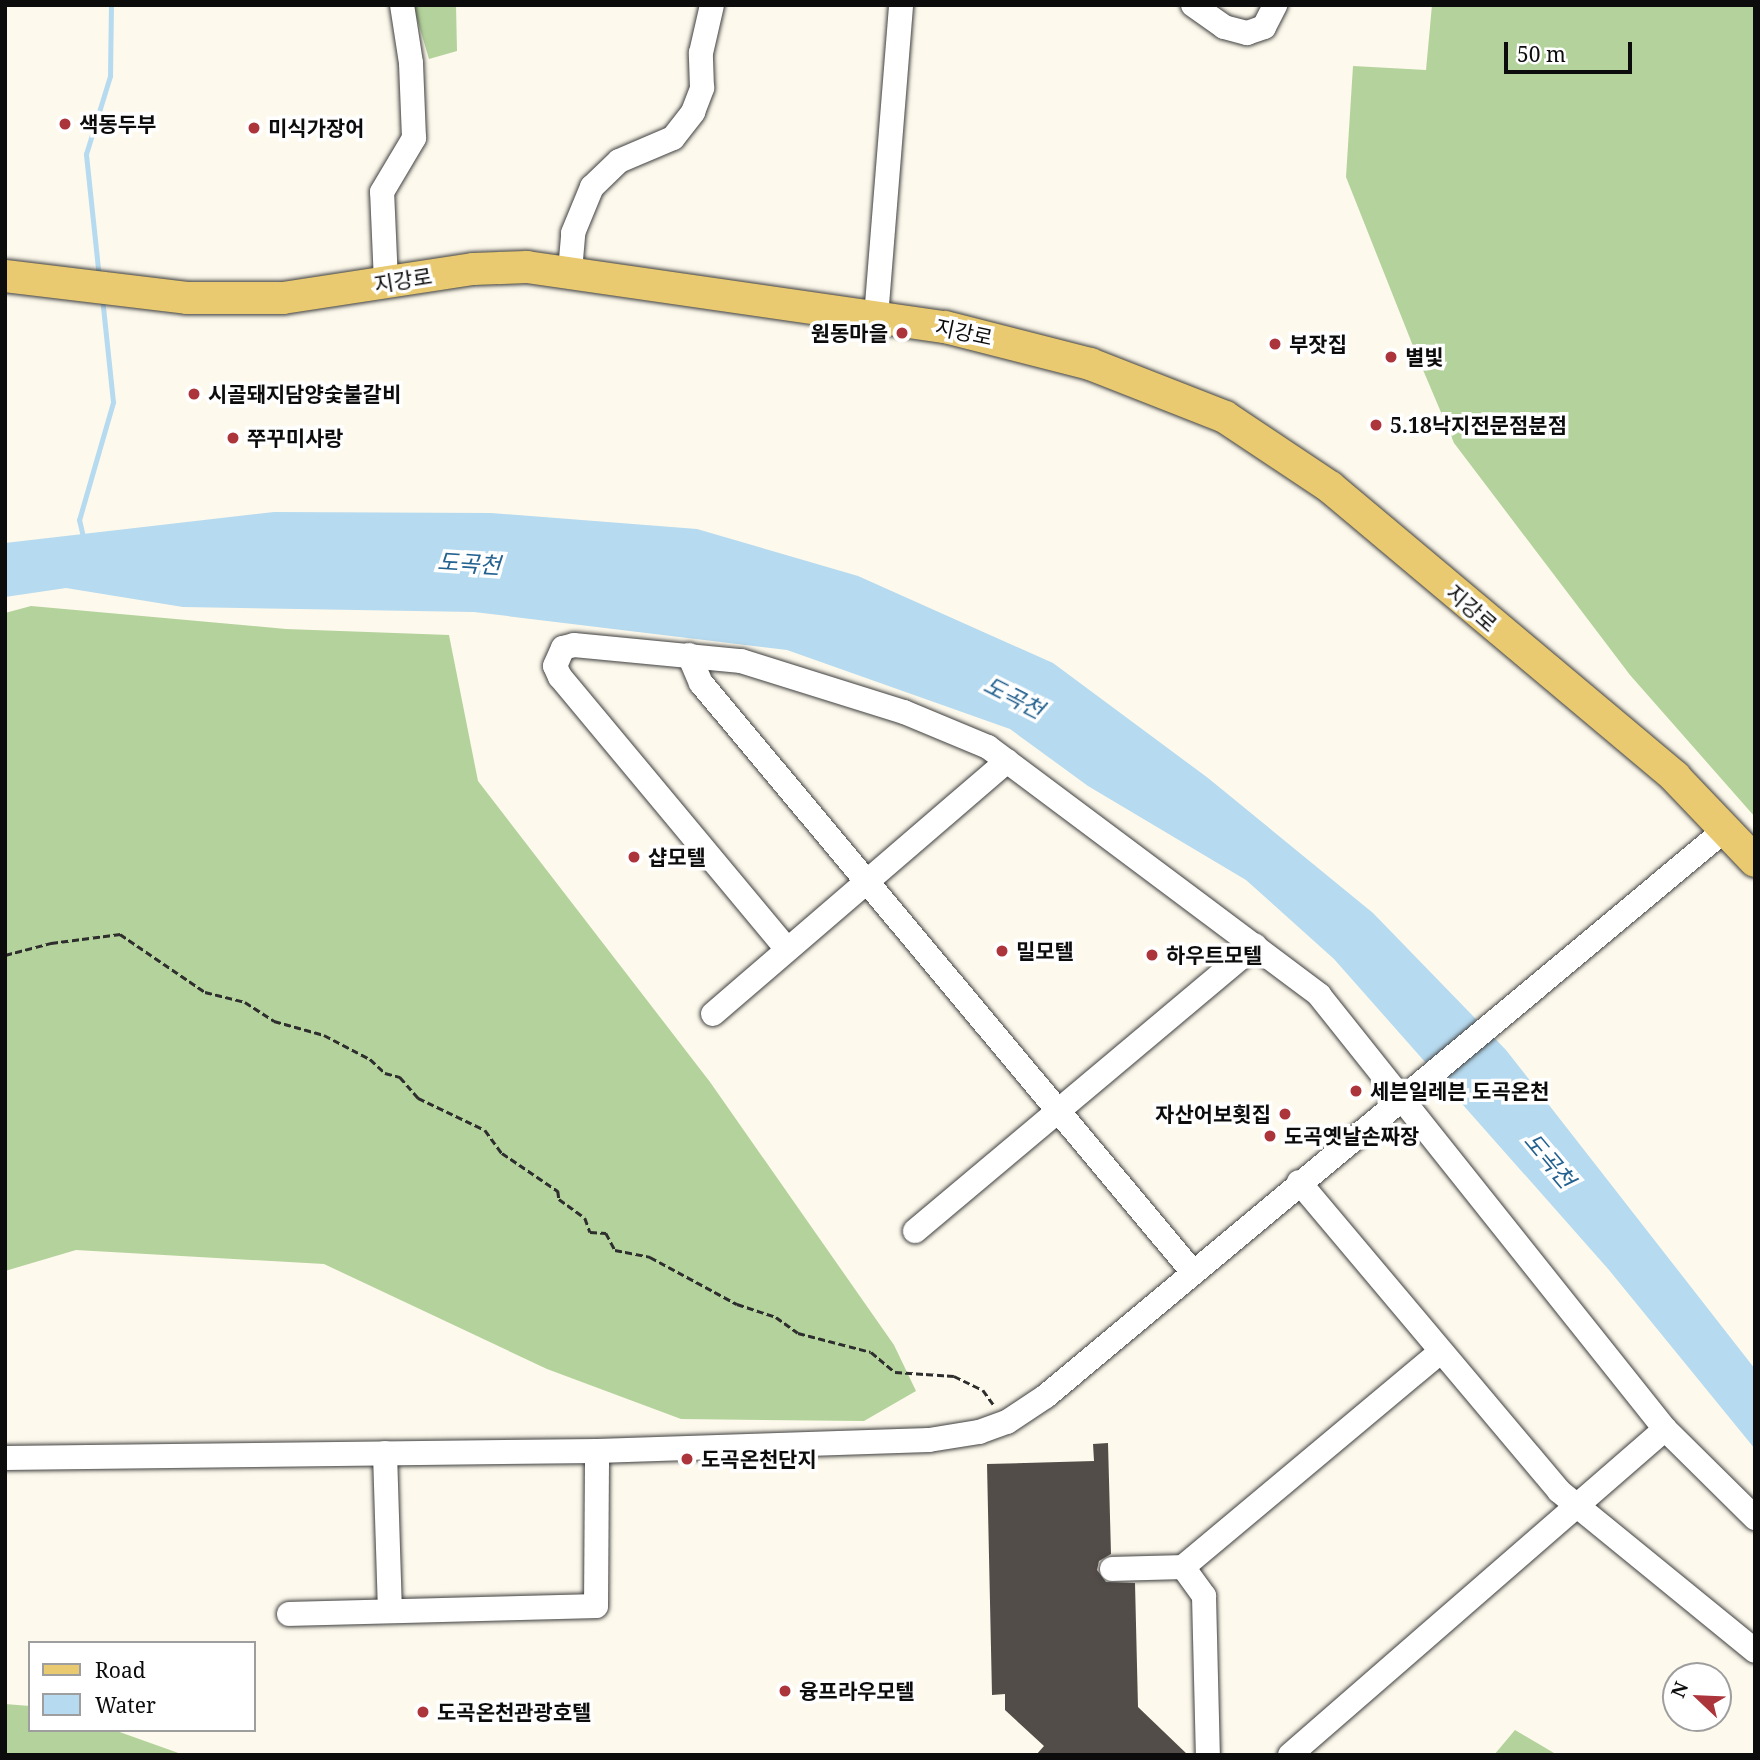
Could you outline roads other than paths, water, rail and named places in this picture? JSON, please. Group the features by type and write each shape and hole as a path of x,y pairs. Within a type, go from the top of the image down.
{"main road":[{"name":"지강로","path":"5,276 187,299 283,298 496,267 570,271 945,327 1045,351 1135,379 1225,417 1330,487 1675,777 1727,828 1755,861"}],"street":[{"path":"386,282 382,192 414,138 411,63 402,5"},
{"path":"570,271 573,233 592,187 620,162 673,138 693,112 702,88 701,53 712,5"},
{"path":"876,317 901,5"},
{"path":"1193,5 1224,27 1247,33 1264,27 1275,5"},
{"path":"786,948 555,666 563,649 574,645 741,661 904,712 988,747 1319,995 1665,1429 1755,1518"},
{"path":"689,655 701,683 1192,1271"},
{"path":"713,1014 865,880 1007,761"},
{"path":"5,1458 597,1451 929,1440 979,1433 1007,1422 1046,1396 1299,1182 1405,1101 1488,1024 1727,828"},
{"path":"915,1231 1255,946"},
{"path":"1299,1182 1559,1491 1755,1651"},
{"path":"1112,1569 1183,1567 1441,1351"},
{"path":"1290,1755 1665,1429"},
{"path":"289,1614 596,1606 597,1451"},
{"path":"385,1453 390,1611"},
{"path":"1183,1567 1204,1596 1208,1755"}],"water":[{"name":"도곡천","path":"274,512 491,513 697,529 858,576 1053,663 1208,778 1373,913 1506,1050 1755,1369 1755,1449 1609,1270 1334,959 1246,880 1088,786 1010,729 787,650 474,612 183,607 66,588 5,597 5,543"}],"waterway":[{"path":"99,278 86,154 110,76 111,5"},
{"path":"84,541 79,520 113,402 102,298"}],"place":[{"name":"색동두부","path":"65,124"},
{"name":"미식가장어","path":"254,128"},
{"name":"원동마을","path":"902,333"},
{"name":"부잣집","path":"1275,344"},
{"name":"별빛","path":"1391,357"},
{"name":"시골돼지담양숯불갈비","path":"194,394"},
{"name":"5.18낙지전문점분점","path":"1376,425"},
{"name":"쭈꾸미사랑","path":"233,438"},
{"name":"샵모텔","path":"634,857"},
{"name":"밀모텔","path":"1002,951"},
{"name":"하우트모텔","path":"1152,955"},
{"name":"세븐일레븐 도곡온천","path":"1356,1091"},
{"name":"자산어보횟집","path":"1285,1114"},
{"name":"도곡옛날손짜장","path":"1270,1136"},
{"name":"도곡온천단지","path":"687,1459"},
{"name":"융프라우모텔","path":"785,1691"},
{"name":"도곡온천관광호텔","path":"423,1712"}]}
